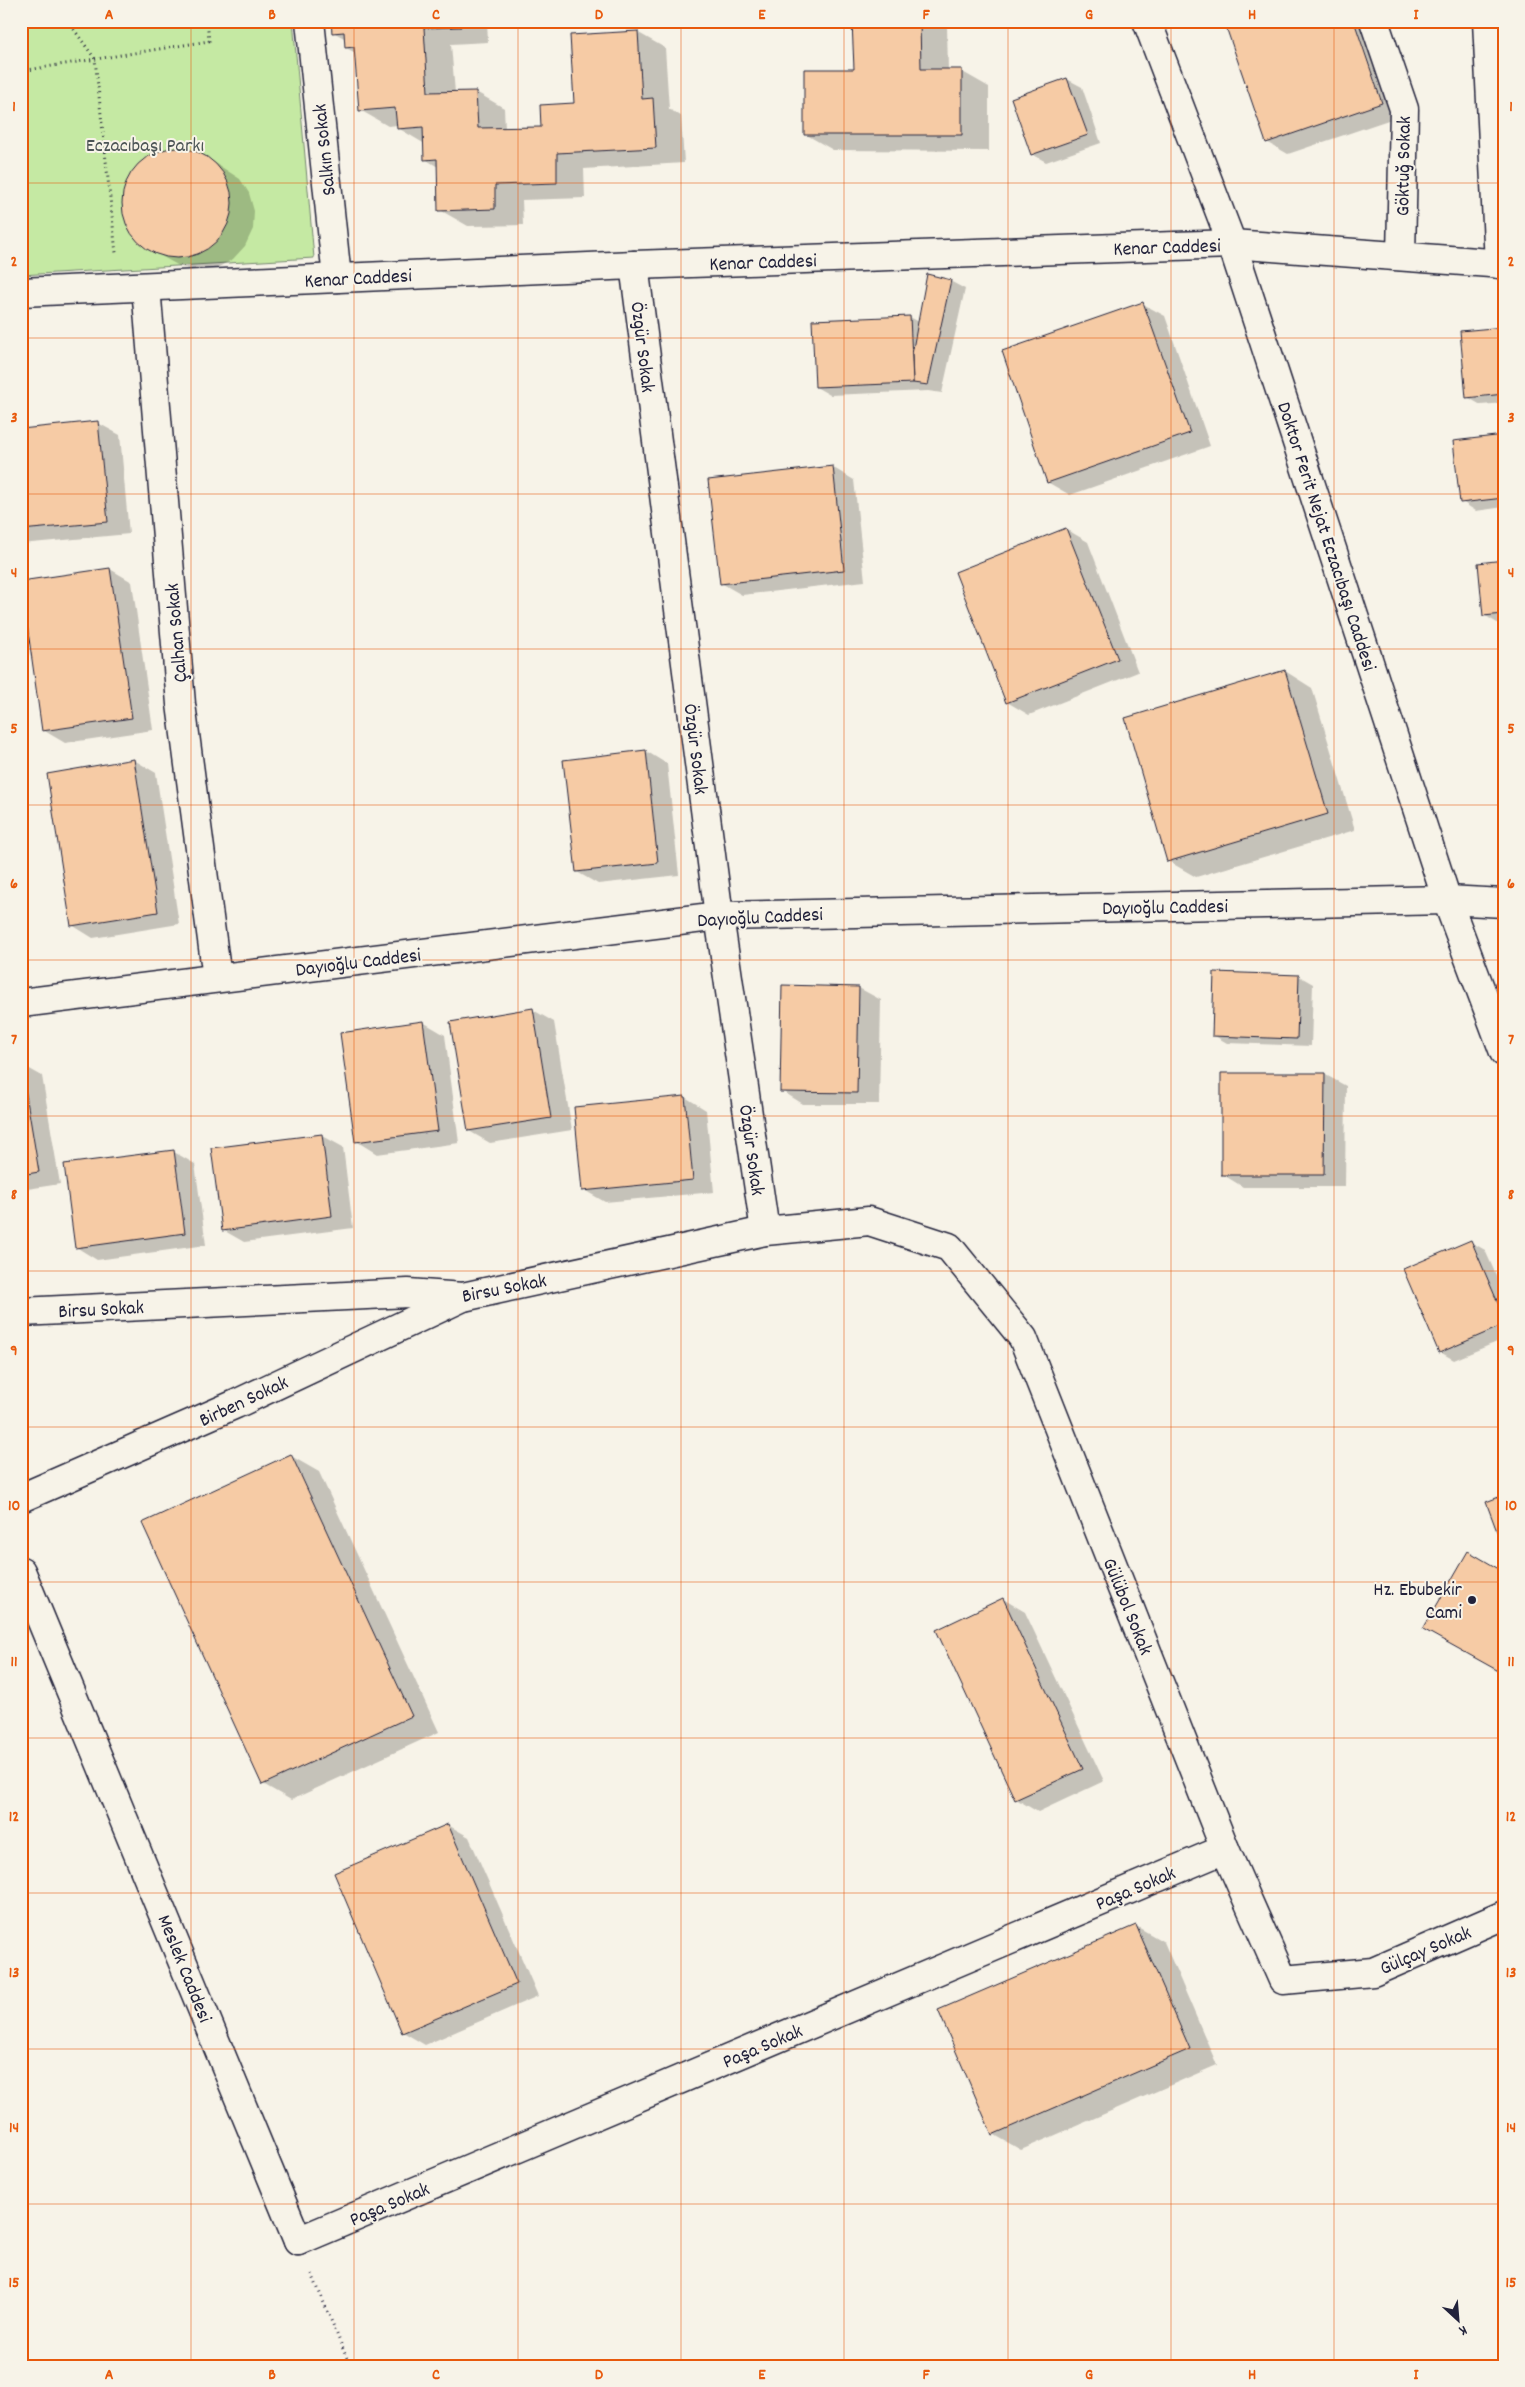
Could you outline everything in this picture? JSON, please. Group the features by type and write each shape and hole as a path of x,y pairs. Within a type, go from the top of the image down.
{"street":[{"name":"Salkın Sokak","path":"310,21 337,278"},
{"name":"Doktor Ferit Nejat Eczacıbaşı Caddesi","path":"1147,21 1232,244 1447,900 1504,1052"},
{"name":"Göktuğ Sokak","path":"1374,21 1404,108 1401,256"},
{"path":"1487,21 1502,264"},
{"name":"Kenar Caddesi","path":"21,292 634,265 1232,244 1502,264"},
{"name":"Özgür Sokak","path":"634,265 718,916 765,1231"},
{"name":"Çalhan Sokak","path":"133,288 181,704 217,978"},
{"name":"Dayıoğlu Caddesi","path":"21,1003 718,916 1447,900 1504,903"},
{"name":"Birsu Sokak","path":"21,1312 408,1292 463,1298 765,1231 869,1221 949,1247"},
{"name":"Gülübol Sokak","path":"949,1247 1023,1338 1225,1849 1283,1980"},
{"name":"Birben Sokak","path":"21,1498 236,1404 463,1298"},
{"name":"Meslek Caddesi","path":"21,1571 298,2241"},
{"name":"Paşa Sokak","path":"298,2241 1225,1849"},
{"name":"Gülçay Sokak","path":"1283,1980 1373,1972 1504,1915"}],"path":[{"path":"68,21 95,59 133,288"},
{"path":"21,71 209,41 207,21"},
{"path":"298,2241 350,2366"}],"green space":[{"name":"Eczacıbaşı Parkı","path":"21,21 293,21 314,258 21,275"}],"building":[{"path":"331,21 460,21 461,27 424,28 428,92 476,91 478,128 541,127 540,105 574,103 570,35 638,31 642,99 653,98 656,148 557,153 557,183 495,185 495,209 438,211 437,159 424,160 423,127 397,129 395,108 359,111 354,47 345,48 344,32 332,33"},
{"path":"852,21 920,21 921,69 962,69 962,135 804,135 804,69 854,69"},
{"path":"1224,21 1354,21 1382,103 1266,143"},
{"path":"1067,78 1088,135 1031,155 1011,98"},
{"path":"177,148 198,152 216,164 228,182 232,203 228,224 216,242 198,254 177,258 156,254 138,242 126,224 122,203 126,182 138,164 156,152"},
{"path":"927,274 951,280 928,385 913,383 912,354"},
{"path":"1143,302 1190,433 1047,483 1002,351"},
{"path":"910,316 913,383 815,387 812,320"},
{"path":"1504,327 1504,394 1466,398 1460,331"},
{"path":"98,421 108,522 21,530 21,429"},
{"path":"1504,435 1504,498 1460,503 1453,441"},
{"path":"833,466 844,570 720,584 708,480"},
{"path":"1066,528 1118,659 1006,703 955,572"},
{"path":"1504,560 1504,614 1483,616 1478,563"},
{"path":"110,568 132,718 42,731 21,581"},
{"path":"1285,670 1328,814 1167,862 1125,718"},
{"path":"646,750 658,863 576,872 563,760"},
{"path":"134,759 158,912 71,926 47,774"},
{"path":"1501,762 1504,762 1504,784"},
{"path":"1214,972 1299,975 1297,1039 1212,1036"},
{"path":"782,985 859,987 857,1093 780,1092"},
{"path":"533,1008 551,1118 468,1131 450,1022"},
{"path":"423,1021 438,1131 355,1142 340,1033"},
{"path":"21,1064 39,1172 21,1175"},
{"path":"1221,1073 1325,1073 1324,1175 1221,1175"},
{"path":"685,1096 693,1180 582,1191 574,1107"},
{"path":"322,1134 332,1216 222,1231 211,1148"},
{"path":"174,1150 185,1233 75,1248 64,1164"},
{"path":"1471,1240 1504,1317 1504,1325 1439,1353 1403,1269"},
{"path":"291,1454 412,1716 262,1785 142,1523"},
{"path":"1504,1495 1504,1551 1502,1551 1501,1542 1486,1502"},
{"name":"Hz. Ebubekir Cami","path":"1468,1551 1504,1572 1504,1674 1423,1629"},
{"path":"1003,1598 1083,1769 1015,1800 936,1630"},
{"path":"448,1824 517,1984 402,2033 334,1873"},
{"path":"1136,1925 1190,2049 992,2135 938,2010"}],"place":[{"name":"Hz. Ebubekir Cami","path":"1472,1600"}]}
